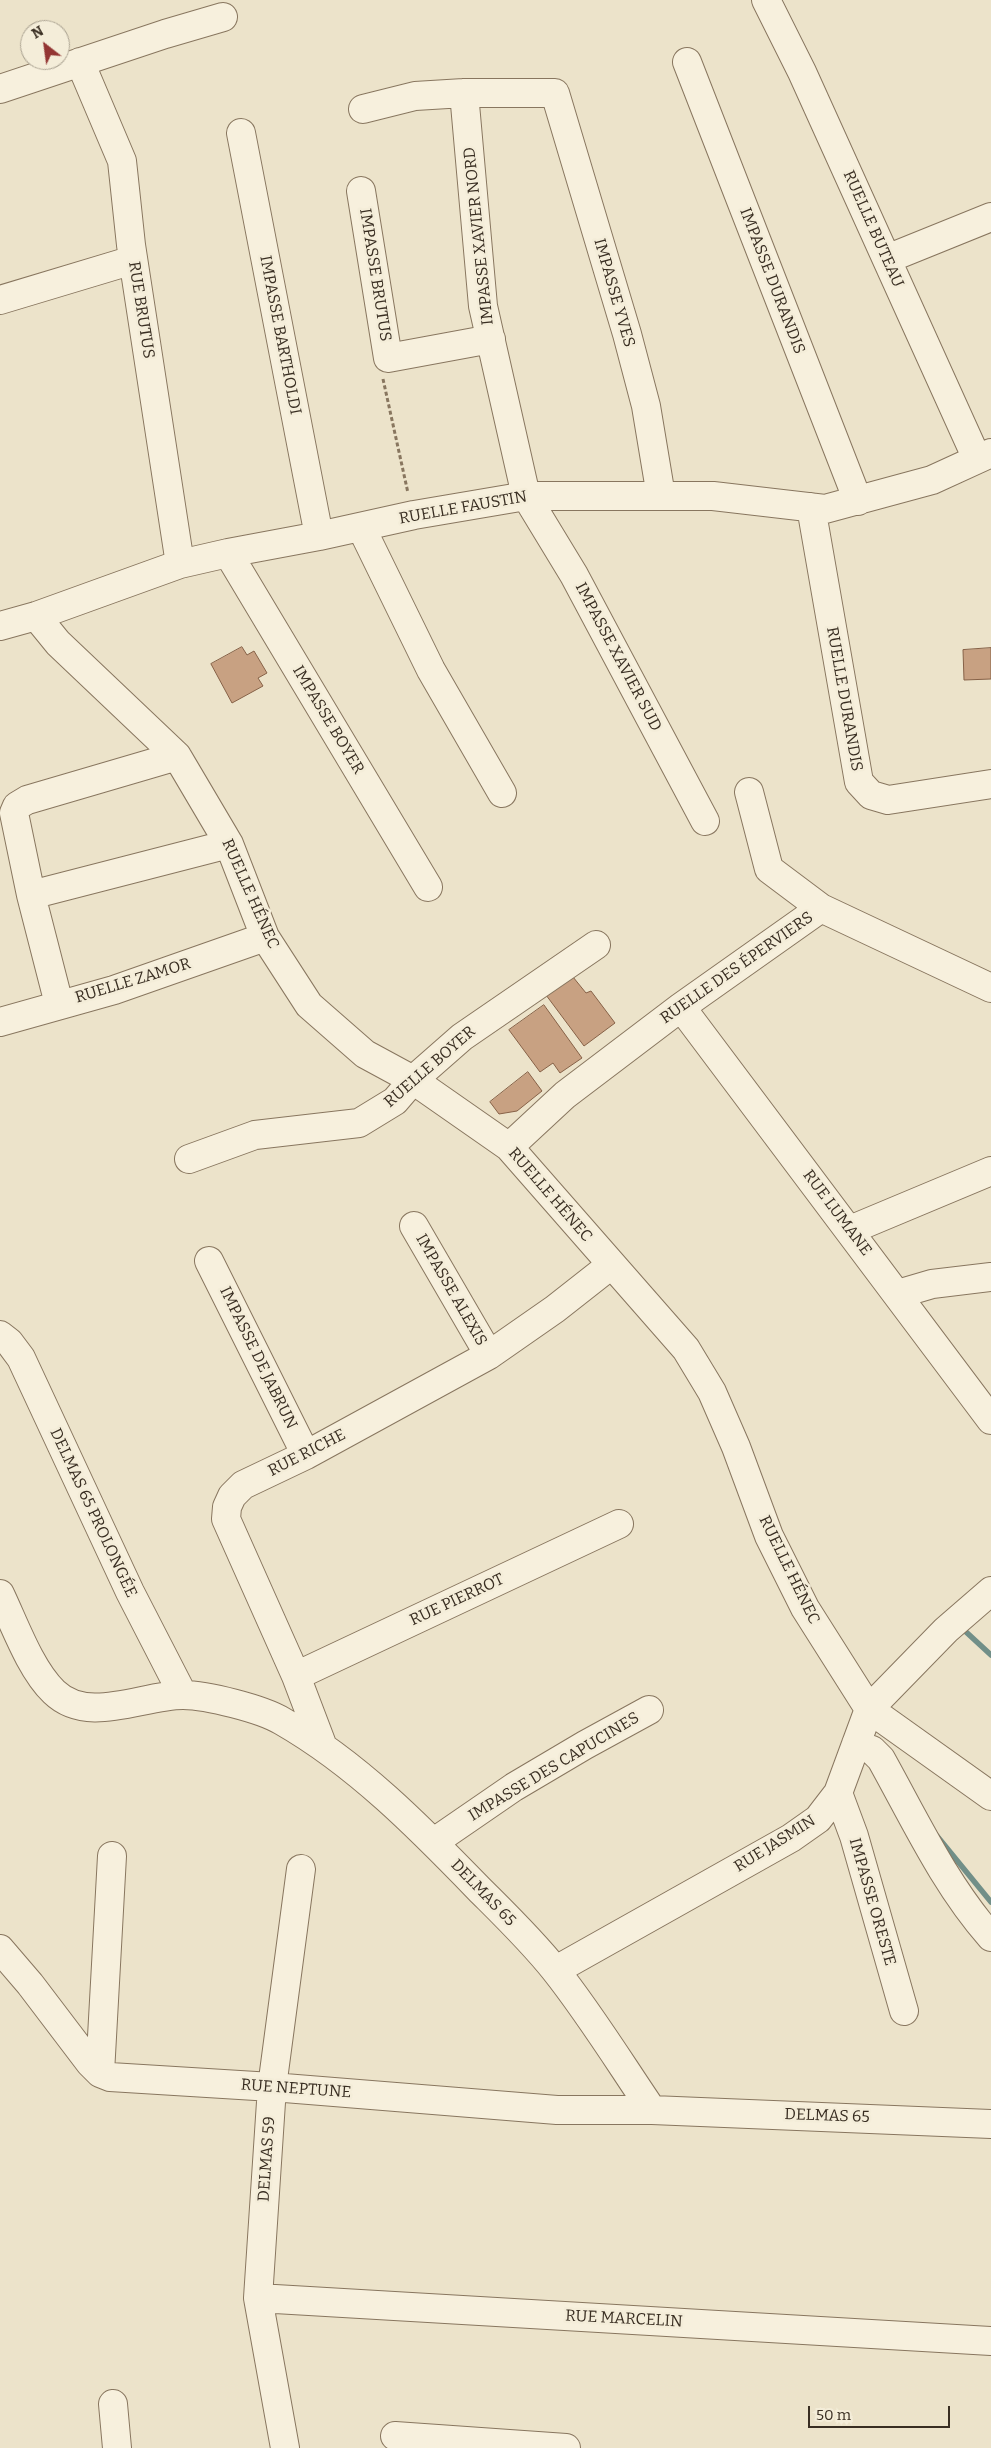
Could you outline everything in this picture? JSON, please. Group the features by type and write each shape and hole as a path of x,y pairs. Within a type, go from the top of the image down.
{"street":[{"name":"RUELLE BUTEAU","path":"766,0 802,72 887,258 984,456"},
{"path":"0,89 223,17"},
{"name":"RUE BRUTUS","path":"80,62 122,161 133,260 180,564"},
{"name":"IMPASSE DURANDIS","path":"687,62 858,501"},
{"path":"363,109 415,96 464,93"},
{"name":"IMPASSE YVES","path":"464,93 555,93 630,343 646,406 661,496"},
{"name":"IMPASSE XAVIER NORD","path":"464,93 483,306 526,496"},
{"name":"IMPASSE BARTHOLDI","path":"241,133 319,536"},
{"name":"IMPASSE BRUTUS","path":"361,191 388,358 491,339"},
{"path":"887,258 991,217"},
{"path":"0,300 133,260"},
{"name":"RUELLE FAUSTIN","path":"0,626 36,616 180,564 414,515 526,496 713,496 825,509 932,480 984,456"},
{"name":"IMPASSE XAVIER SUD","path":"526,496 574,575 705,821"},
{"name":"RUELLE DURANDIS","path":"811,507 858,782 871,795 888,800 991,784"},
{"path":"362,527 431,670 502,793"},
{"name":"IMPASSE BOYER","path":"228,553 428,887"},
{"name":"RUELLE HÉNEC","path":"36,616 58,643 176,756 197,787 229,844 265,937 309,1005 365,1054 413,1080 509,1148 686,1349 712,1392 736,1448 769,1536 805,1608 869,1709 991,1796"},
{"path":"59,1004 31,894 14,813 17,806 27,800 176,756"},
{"path":"749,792 769,869 821,908"},
{"path":"31,894 229,844"},
{"name":"RUELLE DES ÉPERVIERS","path":"509,1148 565,1095 681,1007 821,908 991,988"},
{"name":"RUELLE ZAMOR","path":"0,1022 114,990 265,937"},
{"name":"RUELLE BOYER","path":"189,1159 255,1135 359,1123 395,1101 413,1080 462,1037 596,945"},
{"name":"RUE LUMANE","path":"681,1007 991,1420"},
{"path":"850,1230 991,1171"},
{"name":"IMPASSE ALEXIS","path":"414,1226 489,1355"},
{"name":"IMPASSE DE JABRUN","path":"209,1261 306,1455"},
{"name":"RUE RICHE","path":"323,1748 296,1676 226,1519 227,1506 232,1496 243,1485 306,1455 489,1355 555,1309 611,1265"},
{"path":"898,1294 932,1284 991,1277"},
{"name":"DELMAS 65 PROLONGÉE","path":"0,1335 9,1342 21,1358 130,1592 183,1695"},
{"name":"RUE PIERROT","path":"296,1676 619,1524"},
{"name":"RUE JASMIN","path":"556,1970 791,1838 818,1819 838,1793 869,1709 946,1630 991,1591"},
{"name":"DELMAS 65","path":"0,1594 36,1666 54,1692 72,1703 93,1708 183,1695 232,1703 280,1720 323,1748 374,1788 434,1842 556,1970 652,2110 991,2124"},
{"name":"IMPASSE DES CAPUCINES","path":"434,1842 514,1787 649,1710"},
{"path":"856,1744 872,1750 881,1760 940,1864 971,1914 991,1937"},
{"name":"IMPASSE ORESTE","path":"838,1793 854,1836 904,2011"},
{"path":"100,2072 112,1856"},
{"name":"DELMAS 59","path":"285,2448 258,2298 272,2086 301,1869"},
{"path":"0,1949 100,2072"},
{"name":"RUE NEPTUNE","path":"100,2072 110,2077 272,2086 557,2110 652,2110"},
{"name":"RUE MARCELIN","path":"258,2298 991,2341"},
{"path":"113,2404 117,2448"},
{"path":"395,2436 566,2448"}],"path":[{"name":"IMPASSE BRUTUS","path":"388,358 380,360 388,411 414,515"}],"building":[{"path":"242,647 247,655 254,651 267,673 258,678 263,686 232,703 211,664"},
{"path":"991,648 991,679 964,680 963,650"},
{"path":"573,977 586,993 591,991 615,1023 584,1046 546,995"},
{"path":"544,1005 582,1058 560,1073 553,1063 540,1072 509,1030"},
{"path":"528,1072 542,1091 517,1111 499,1114 490,1102"}],"waterway":[{"path":"965,1631 991,1655"},
{"path":"937,1836 991,1902"}]}
